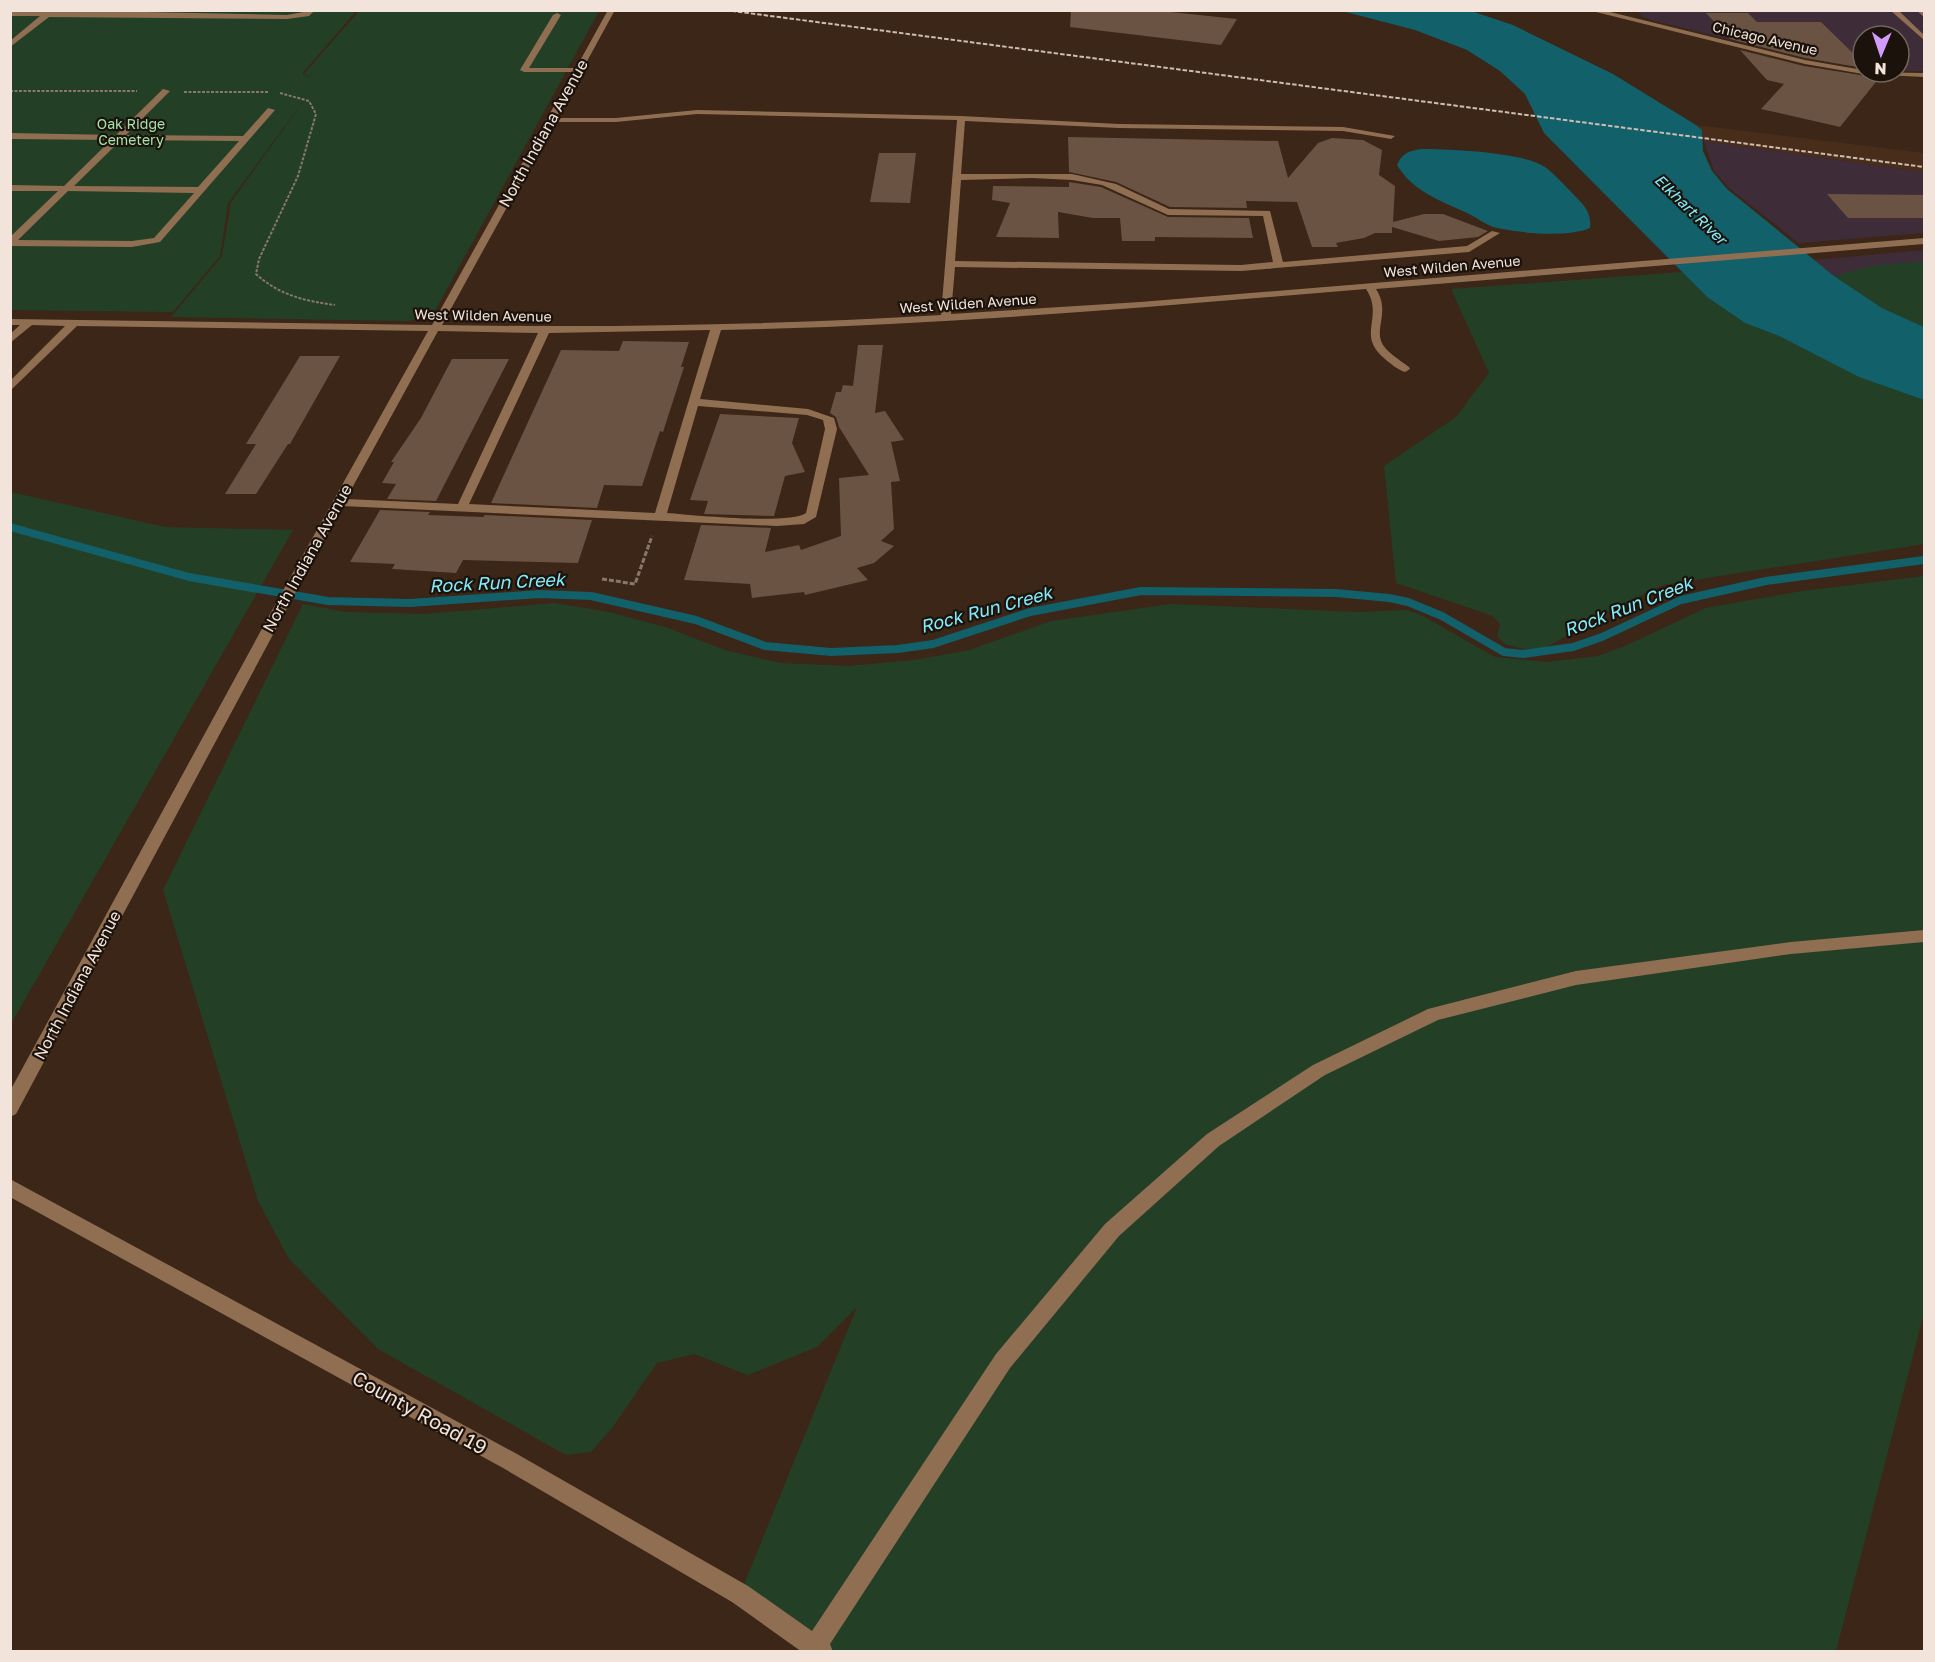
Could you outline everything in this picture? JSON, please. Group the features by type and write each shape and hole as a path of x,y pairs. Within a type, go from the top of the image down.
{"street":[{"path":"10,14 50,12 287,16 306,14 312,10"},
{"name":"North Indiana Avenue","path":"10,1109 299,572 612,10"},
{"name":"Chicago Avenue","path":"1591,10 1805,62 1851,70"},
{"path":"1631,10 1641,22"},
{"path":"1893,10 1924,38"},
{"path":"1919,10 1924,15"},
{"path":"10,45 50,12"},
{"path":"557,15 524,70 578,70"},
{"path":"11,243 166,91"},
{"path":"11,243 147,243 162,235 271,110"},
{"path":"550,120 616,120 697,112 962,118 1119,126 1342,129 1391,136"},
{"path":"946,319 962,118"},
{"path":"10,136 246,139"},
{"path":"957,177 1086,178 1124,190 1152,208 1168,212 1267,213 1279,266"},
{"path":"10,188 202,190"},
{"path":"951,264 1241,268 1279,266 1469,249 1494,233"},
{"name":"West Wilden Avenue","path":"10,322 545,330 716,328 946,319 1924,241"},
{"path":"1369,286 1378,302 1379,318 1374,334 1376,342 1382,351 1405,369"},
{"path":"10,340 30,322"},
{"path":"10,388 75,322"},
{"path":"660,516 716,328"},
{"path":"462,507 545,330"},
{"path":"338,502 790,522 804,520 812,514 831,429 828,418 808,412 694,402"},
{"path":"818,1649 1003,1361 1113,1230 1213,1140 1319,1070 1434,1014 1576,978 1791,948 1924,936"},
{"name":"County Road 19","path":"10,1187 520,1467 740,1594 818,1649"}],"path":[{"path":"260,259 298,176 316,114 309,101 278,93"},
{"path":"602,579 635,584 660,516"}],"shaded area":[{"path":"1637,11 1924,11 1924,71 1911,71 1911,24 1851,24 1851,66 1798,56 1643,17"},
{"path":"1696,125 1924,153 1924,172 1704,141 1702,130"},
{"path":"1704,141 1924,172 1924,233 1799,243 1729,188 1714,171"},
{"path":"1924,250 1924,327 1834,276 1814,260"}],"green space":[{"name":"Oak Ridge Cemetery","path":"11,11 356,11 302,74 315,79 304,74 359,11 599,11 436,309 432,314 409,321 171,317 222,256 231,202 319,80 228,203 220,256 173,312 11,310"},
{"path":"1924,261 1924,327 1882,308 1834,276 1871,266"},
{"path":"1682,272 1707,297 1745,323 1779,336 1860,377 1924,400 1924,544 1663,585 1617,607 1545,648 1523,649 1505,644 1497,636 1500,625 1493,616 1396,583 1384,466 1456,417 1489,373 1451,289"},
{"path":"11,492 165,527 293,530 11,1024"},
{"path":"1924,576 1924,1313 1836,1651 822,1651 740,1594 857,1307 817,1347 748,1375 694,1354 657,1363 612,1428 591,1452 566,1455 378,1349 289,1259 258,1201 163,890 303,604 346,612 424,614 555,603 609,612 665,627 725,650 780,663 848,666 914,660 969,650 1051,621 1171,604 1357,612 1405,610 1419,614 1495,657 1547,662 1598,656 1706,608 1796,592"}],"water":[{"name":"Elkhart River","path":"1342,11 1471,11 1513,25 1613,74 1696,125 1702,130 1703,151 1712,171 1727,189 1834,276 1882,308 1924,327 1924,400 1859,377 1779,336 1745,323 1707,297 1544,133 1525,94 1500,71 1467,50 1415,30"},
{"path":"1421,149 1485,152 1535,162 1552,173 1583,205 1590,217 1590,228 1568,233 1542,234 1490,226 1429,195 1411,182 1397,165 1404,155"}],"building":[{"path":"1071,10 1152,10 1237,19 1221,45 1070,27"},
{"path":"1706,13 1748,13 1757,22 1821,22 1851,51 1851,66 1805,58 1730,39"},
{"path":"1740,50 1804,66 1851,74 1851,84 1874,84 1840,127 1761,109 1784,84 1767,80"},
{"path":"1068,137 1278,141 1288,178 1318,143 1332,138 1363,140 1382,150 1379,175 1395,186 1393,222 1424,214 1443,214 1488,231 1478,237 1439,241 1392,227 1392,233 1375,233 1364,238 1336,243 1338,247 1312,247 1297,202 1246,201 1247,208 1170,207 1116,182 1069,172"},
{"path":"879,153 916,153 910,203 870,202"},
{"path":"1069,182 1101,187 1168,217 1249,218 1253,238 1155,237 1155,241 1122,241 1120,218 1093,218 1058,212 1059,238 996,237 1010,203 992,200 993,186 1069,187"},
{"path":"1827,194 1924,195 1924,218 1848,218"},
{"path":"623,341 689,342 681,367 684,367 663,432 660,431 642,486 604,485 597,508 491,503 561,350 619,351"},
{"path":"858,345 883,345 875,413 885,411 904,440 891,442 900,481 891,482 894,529 881,541 894,546 874,563 857,568 868,580 805,595 804,592 752,598 750,584 684,580 701,525 771,528 765,552 799,545 801,550 841,536 839,478 869,475 839,427 836,417 830,413 836,392 841,392 843,385 853,386"},
{"path":"300,356 340,356 290,444 256,494 225,494 256,444 246,444"},
{"path":"452,359 509,359 436,501 387,499 396,484 382,483 394,462 391,462 421,418"},
{"path":"720,414 799,418 792,443 805,472 785,476 774,516 704,514 708,501 690,500"},
{"path":"380,510 430,512 428,515 592,520 578,563 463,560 456,573 392,569 395,564 350,562"}],"waterway":[{"name":"Rock Run Creek","path":"10,527 189,577 328,601 410,603 539,594 591,596 696,620 765,646 831,652 898,649 933,644 1030,612 1141,591 1336,593 1389,598 1408,602 1442,616 1504,652 1523,654 1573,647 1602,637 1681,600 1766,581 1924,560"}],"railway":[{"path":"725,10 1924,167"}]}
